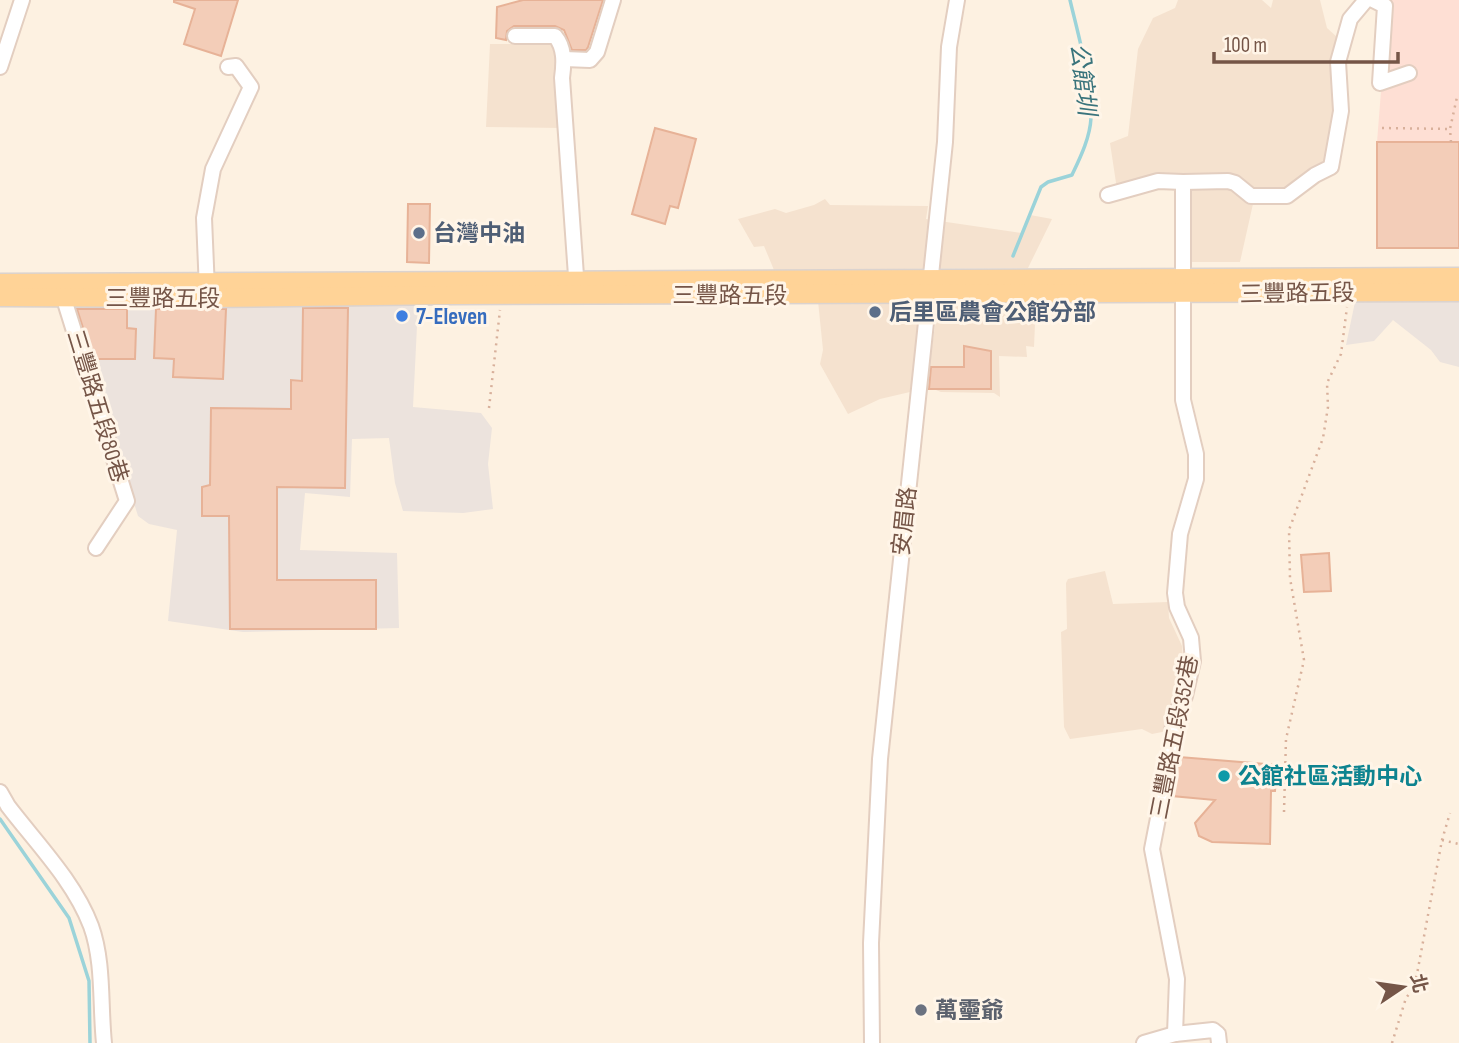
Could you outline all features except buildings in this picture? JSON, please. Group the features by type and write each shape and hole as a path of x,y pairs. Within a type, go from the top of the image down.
{"main road":[{"name":"三豐路五段","path":"0,297 64,299 207,290 1184,285 1459,277"},
{"name":"三豐路五段","path":"0,283 502,295 577,288"},
{"name":"三豐路五段","path":"1184,285 1348,292 1459,292"}],"street":[{"path":"0,67 22,0"},
{"path":"564,59 590,60 597,52 613,0"},
{"name":"安眉路","path":"872,1043 872,930 880,759 945,142 949,47 957,0"},
{"path":"1108,195 1158,181 1227,181 1235,183 1251,196 1287,196 1315,175 1331,167 1341,111 1338,62 1350,19 1366,0"},
{"path":"1373,0 1385,6 1380,83 1409,73"},
{"path":"515,36 555,36 560,43 564,59 562,78 577,288"},
{"path":"207,290 204,218 213,169 251,87 236,66 228,67"},
{"name":"三豐路五段352巷","path":"1175,1034 1177,979 1152,849 1167,772 1174,717 1185,696 1193,661 1191,638 1177,607 1175,593 1180,534 1196,479 1196,454 1183,400 1183,183"},
{"name":"三豐路五段80巷","path":"64,299 127,501 96,548"},
{"path":"0,792 72,889 91,926 99,961 104,1043"},
{"path":"1144,1043 1175,1034 1213,1030 1218,1034 1219,1043"}],"path":[{"path":"1451,142 1450,129 1459,97"},
{"path":"1382,128 1450,129"},
{"path":"1284,812 1286,739 1304,660 1290,578 1289,530 1323,439 1328,407 1327,383 1341,354 1348,292"},
{"path":"489,408 502,295"},
{"path":"1392,1043 1406,998 1412,990 1417,974 1442,840 1450,813"},
{"path":"1442,840 1459,844"}],"shaded area":[{"path":"1178,0 1262,0 1271,8 1273,0 1320,0 1327,28 1337,37 1339,121 1322,176 1296,193 1255,195 1240,262 1176,262 1177,188 1160,184 1118,196 1110,143 1128,136 1138,49 1153,18 1175,8"},
{"path":"1377,0 1459,0 1459,142 1377,142 1388,3"},
{"path":"514,32 554,32 561,128 486,127 490,44 513,44"},
{"path":"825,199 830,205 928,206 926,219 1022,233 1030,215 1052,219 1028,268 774,270 764,246 754,247 738,219 775,209 786,213"},
{"path":"924,299 910,392 880,399 848,414 820,364 823,350 818,301"},
{"path":"939,300 1036,300 1034,347 1026,346 1027,357 999,356 1000,397 994,393 941,392 926,386"},
{"path":"1355,302 1459,302 1459,367 1440,362 1431,350 1393,320 1374,341 1346,345"},
{"path":"72,306 418,306 413,407 481,413 492,428 488,464 493,509 463,513 403,511 395,483 389,438 352,439 350,497 305,493 300,550 397,553 399,628 243,632 168,621 177,530 149,524 138,516"},
{"path":"1105,571 1113,604 1168,602 1169,618 1182,646 1184,675 1167,731 1152,734 1142,729 1070,739 1064,727 1061,632 1067,629 1066,583 1068,579"}],"waterway":[{"name":"公館圳","path":"1013,256 1041,187 1048,182 1072,175 1089,133 1089,88 1070,0"},
{"path":"0,819 69,918 89,981 90,1043"}],"place":[{"name":"台灣中油","path":"419,233"},
{"name":"后里區農會公館分部","path":"875,312"},
{"name":"7-Eleven","path":"402,316"},
{"name":"公館社區活動中心","path":"1224,776"},
{"name":"萬𤫊爺","path":"921,1010"}]}
